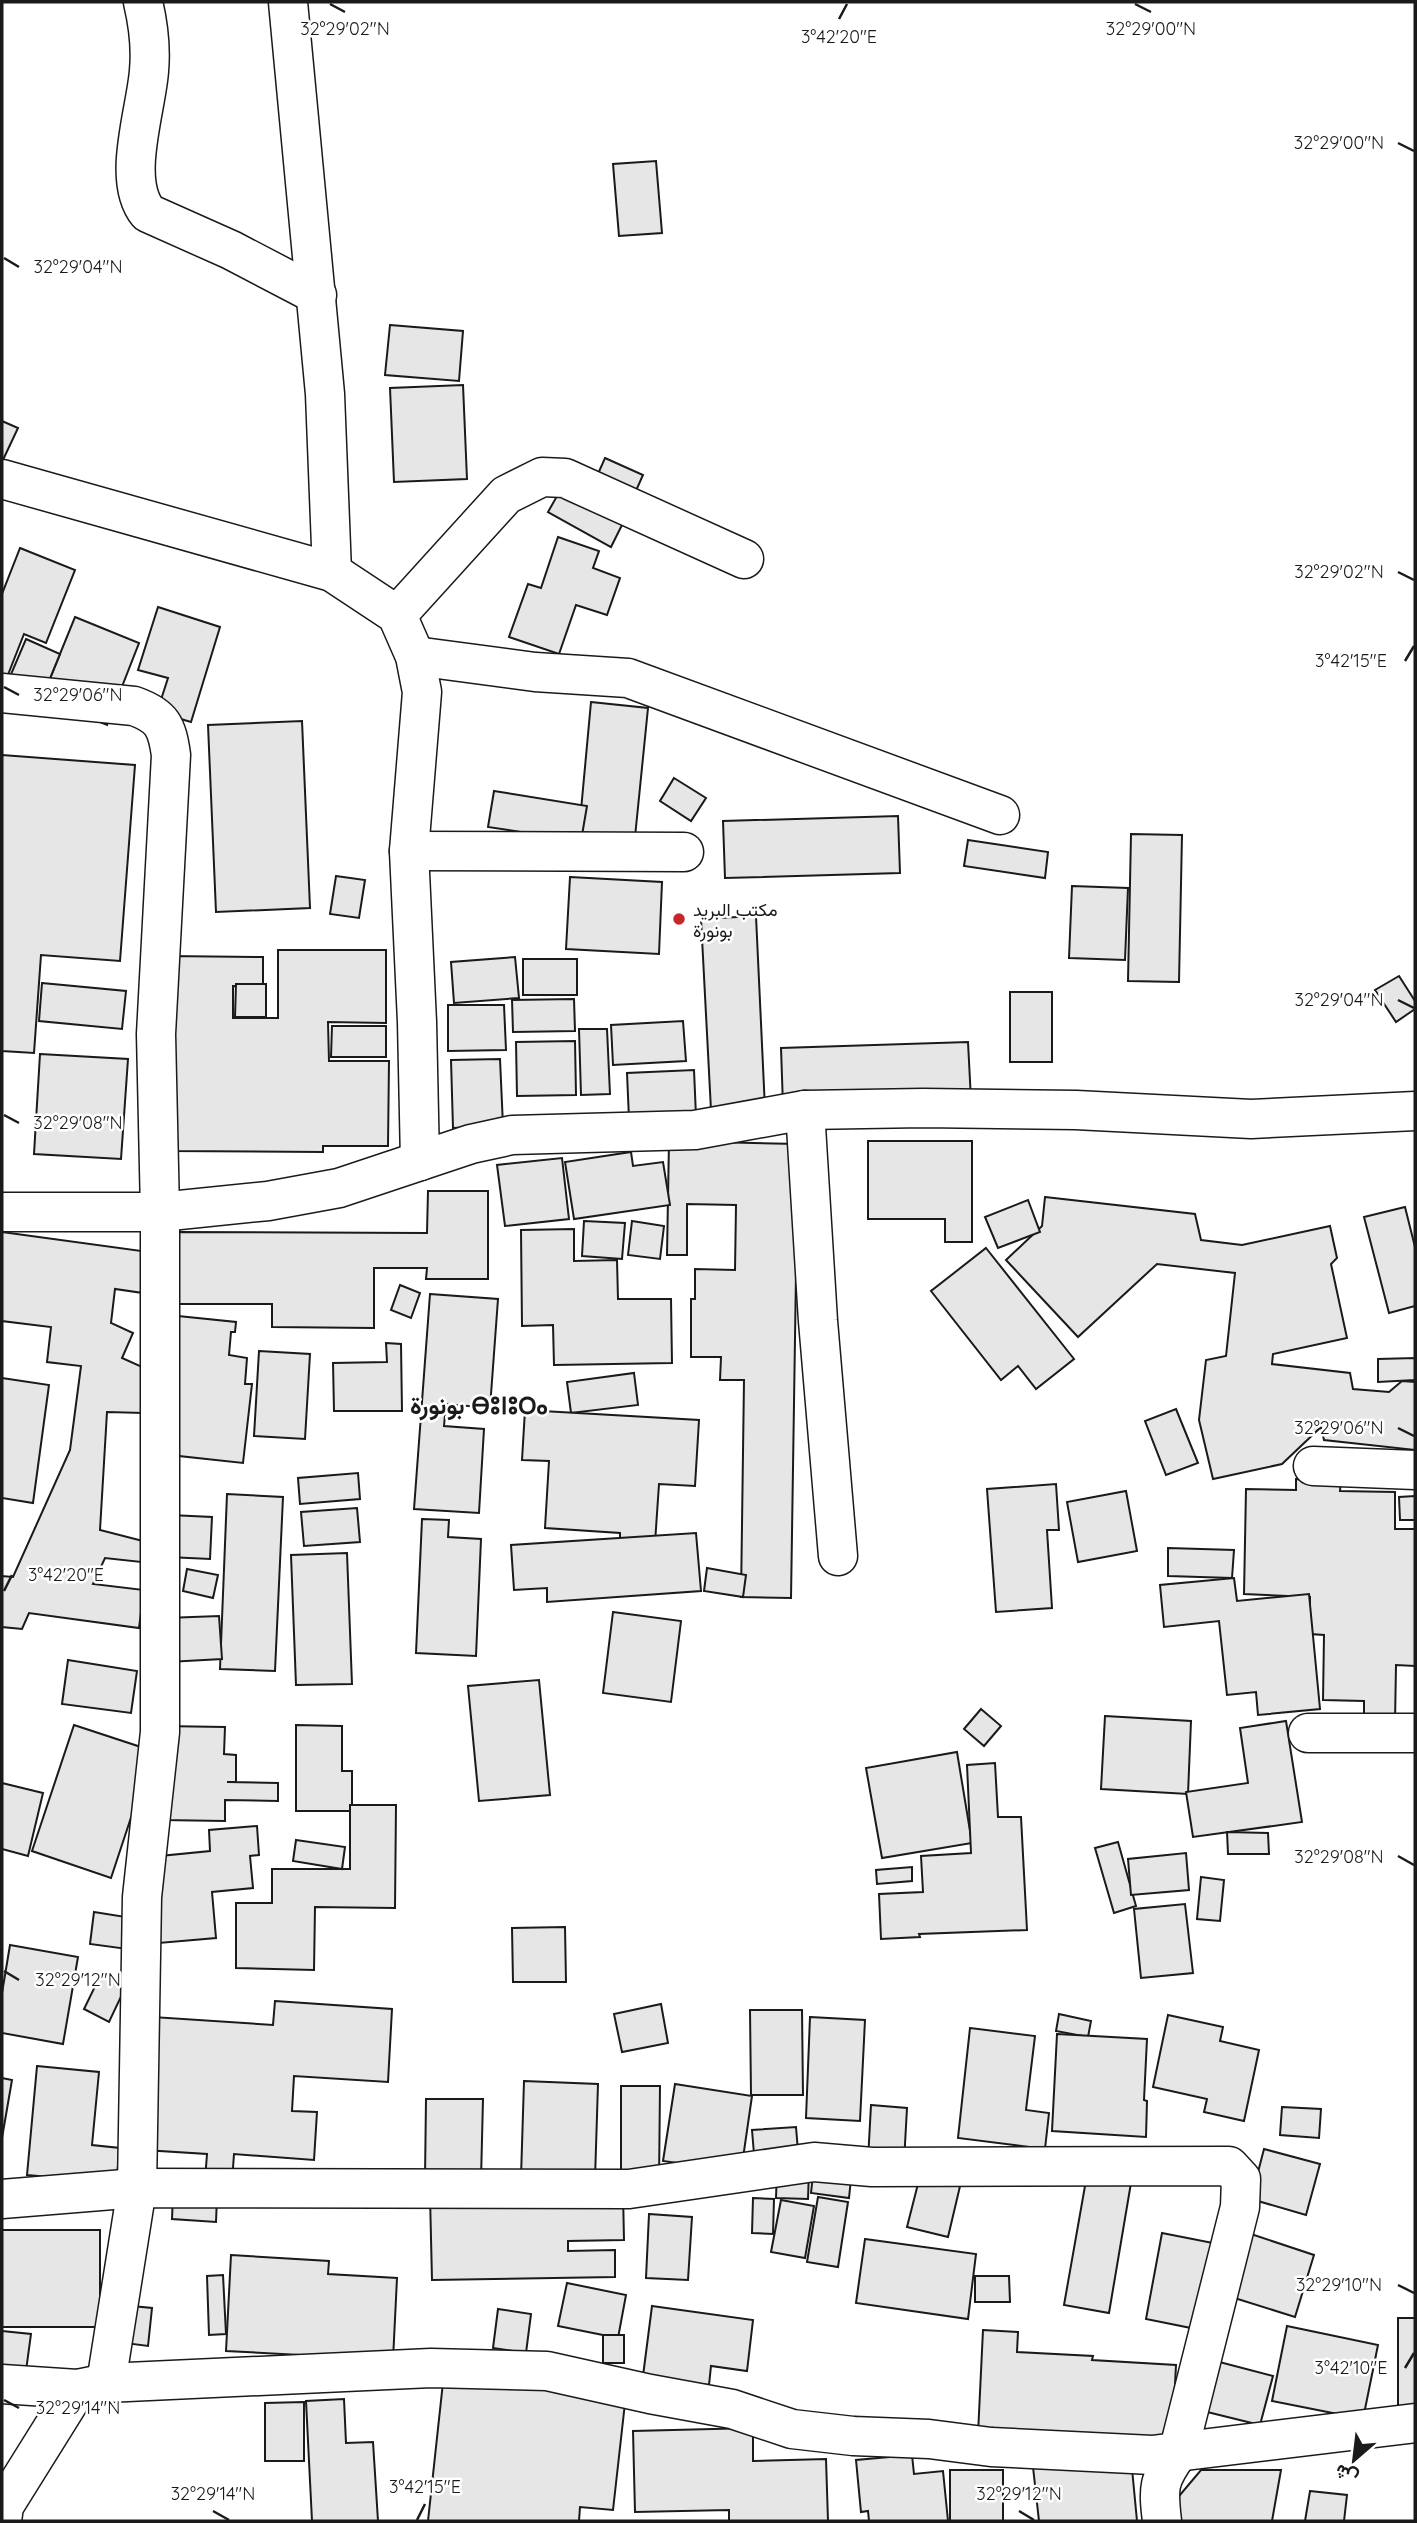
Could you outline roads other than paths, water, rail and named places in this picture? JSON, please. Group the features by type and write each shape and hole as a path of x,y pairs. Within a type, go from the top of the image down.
{"street":[{"path":"143,2 147,18 149,70 135,180 140,203 148,213 231,250 317,295"},
{"path":"288,2 325,394 332,572"},
{"path":"397,615 506,495 542,477 565,478 744,559"},
{"path":"2,479 332,572 397,615 415,656 422,692 409,851 420,1161"},
{"path":"415,656 535,672 628,678 1000,815"},
{"path":"2,693 134,706 150,712 160,720 166,732 171,755 156,1034 160,1212 160,1732 142,1897 137,2188 91,2386 4,2507 2,2521"},
{"path":"409,851 684,852"},
{"path":"2,1212 160,1212 268,1201 339,1188 471,1144 512,1135 695,1130 805,1110 1076,1110 1251,1119 1415,1111"},
{"path":"805,1110 818,1321 838,1556"},
{"path":"1313,1465 1415,1470"},
{"path":"1308,1733 1415,1733"},
{"path":"2,2199 137,2188 629,2189 814,2162 872,2167 1229,2166 1241,2179 1240,2207 1178,2453 1164,2472 1159,2492 1162,2521"},
{"path":"2,2384 91,2386 431,2368 547,2371 732,2409 792,2429 853,2436 929,2439 991,2447 1152,2455 1415,2423"}],"place":[{"name":"مكتب البريد بونورة","path":"679,919"}],"district":[{"name":"بونورة ⴱⵓⵏⵓⵔⴰ","path":"479,1405"}]}
